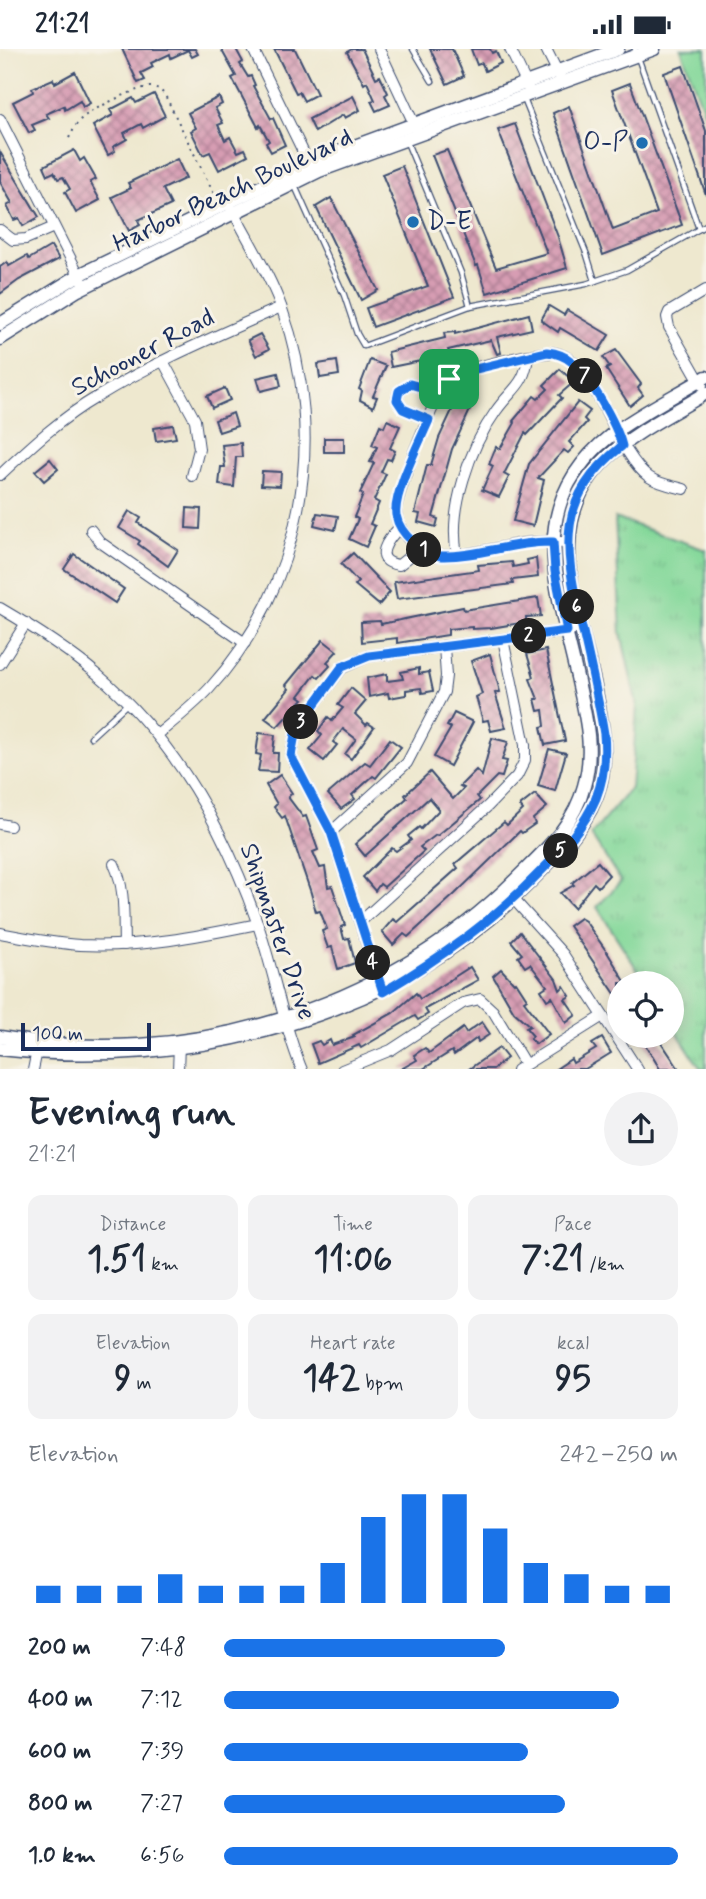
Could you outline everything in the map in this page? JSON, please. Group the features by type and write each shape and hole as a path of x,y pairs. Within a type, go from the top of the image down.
{"street":[{"path":"253,49 311,168"},
{"path":"379,49 410,132"},
{"path":"510,49 524,90"},
{"path":"546,49 560,77"},
{"name":"Harbor Beach Boulevard","path":"560,77 618,49"},
{"name":"Harbor Beach Boulevard","path":"0,324 227,207 311,168 560,77 636,52 654,49"},
{"path":"0,119 82,281"},
{"path":"157,735 208,690 244,643 285,561 303,485 306,441 296,354 281,307 227,207"},
{"path":"0,230 13,240 26,239 54,227"},
{"name":"Harbor Beach Boulevard","path":"0,339 82,281"},
{"path":"704,386 669,327 667,317 669,312 706,290"},
{"name":"Schooner Road","path":"0,475 29,448 79,409 123,382 281,307"},
{"path":"567,542 528,543 435,555 420,548 400,527 396,513 397,500 429,420 449,379 459,373 528,356 555,353 575,363 581,370 618,431 622,446 632,460 651,478 684,489"},
{"path":"457,554 455,523 464,478 475,448 490,420 524,377 528,356"},
{"path":"163,361 195,420 199,449 192,476"},
{"path":"429,420 400,407 397,400 399,391 410,384 441,393"},
{"path":"287,1026 378,979 459,930 510,894 565,828 577,806 587,775 590,760 589,731 555,571 554,520 579,467 595,449 618,431 704,386"},
{"path":"0,1049 103,1048 179,1057 346,1010 383,992 446,953 575,834 600,788 606,750 570,572 567,542 573,514 582,491 597,469 622,446 704,386"},
{"path":"400,527 385,545 383,552 387,559 394,565 399,565 420,548"},
{"path":"91,530 100,543 244,643"},
{"name":"Shipmaster Drive","path":"0,608 82,662 128,703 157,735 187,778 225,843 258,924 302,1069"},
{"path":"0,664 26,624"},
{"path":"383,992 331,832 291,756 296,729 342,667 369,656 582,627"},
{"path":"360,922 488,806 517,776 525,760 525,745 503,639"},
{"path":"331,832 407,764 444,692 444,646"},
{"path":"114,864 123,893 124,945"},
{"path":"510,894 563,954 638,1069"},
{"path":"0,933 79,945 124,945 191,938 258,924"},
{"path":"342,1069 391,1050 463,1003 480,999 493,1011 521,1067 603,1016"},
{"path":"0,1037 37,1049"},
{"path":"33,1069 37,1049"}],"lane":[{"path":"413,49 432,81"},
{"path":"636,52 699,229"},
{"path":"524,90 587,255 594,281"},
{"path":"410,132 461,273 470,306"},
{"path":"291,178 364,346 470,306 594,281 627,270 706,225"},
{"path":"92,737 128,703"}],"path":[{"path":"69,138 82,118 91,112 142,87 155,88 163,93 168,101 227,207"}],"green space":[{"path":"681,49 706,49 706,117"},
{"path":"615,518 706,550 706,1069 701,1069 684,1043 684,971 638,971 597,907 621,881 591,835 631,788 637,706 621,633"}],"building":[{"path":"122,49 195,49 198,54 192,57 188,50 171,58 170,54 151,63 153,67 141,73 145,80 138,83"},
{"path":"221,49 236,49 243,62 240,64 248,77 251,76 255,85 253,86 271,119 273,118 285,145 271,152 266,143 269,141 260,125 258,127 232,78 236,76"},
{"path":"274,49 295,49 317,94 304,101 299,92 296,93"},
{"path":"362,49 376,78 380,76 390,105 376,111 371,101 375,100 367,82 364,84 347,52"},
{"path":"430,49 452,49 464,76 447,84"},
{"path":"471,49 490,49 492,53 496,51 501,63 485,71 482,63 477,65"},
{"path":"683,66 706,131 706,195 664,73"},
{"path":"75,72 90,103 83,107 80,101 65,110 64,106 46,114 49,118 32,125 35,130 29,133 13,102 33,92 32,88 53,79 55,83"},
{"path":"630,83 682,225 603,255 553,113 569,106 613,230 657,213 612,90"},
{"path":"154,94 165,116 143,128 141,124 124,133 127,139 113,147 115,151 108,155 93,126 113,115 110,110 133,98 136,103"},
{"path":"353,96 360,110 345,118 343,115 315,132 309,119"},
{"path":"219,97 222,104 215,108 223,123 218,125 225,140 230,137 238,152 245,149 248,155 219,170 210,152 203,155 191,131 196,128 188,113"},
{"path":"515,124 567,268 487,293 432,155 447,150 496,268 547,253 498,130"},
{"path":"74,150 80,161 84,158 96,179 90,182 100,200 76,213 65,192 70,189 63,177 58,179 54,172 48,175 44,166"},
{"path":"0,152 39,217 23,226 19,218 14,220 7,206 12,203 0,182"},
{"path":"177,159 186,178 163,189 171,205 138,220 140,225 129,231 112,197 131,188 128,183"},
{"path":"402,166 454,297 373,327 366,308 428,286 382,174"},
{"path":"331,198 378,290 361,300 316,207"},
{"path":"51,246 59,259 19,280 0,294 0,267 7,262 9,266 27,256 29,259"},
{"path":"549,306 564,315 567,310 609,335 599,351 560,328 558,332 541,320"},
{"path":"529,314 532,329 497,337 501,353 497,354 491,340 448,350 450,355 391,367 388,352 445,338 444,333 455,334"},
{"path":"260,334 269,349 256,356 248,340"},
{"path":"616,350 641,384 638,388 643,395 630,406 606,369 610,367 603,357"},
{"path":"370,360 386,366 373,396 377,397 373,407 360,400 362,391 359,389"},
{"path":"337,361 339,375 320,378 318,364"},
{"path":"560,369 574,382 559,395 562,398 527,435 525,433 504,474 509,477 499,497 482,490 493,466 489,464 496,447 500,449 515,423 513,421 534,396 538,399 548,389 544,385"},
{"path":"278,373 281,386 261,391 257,378"},
{"path":"225,388 230,400 212,408 207,396"},
{"path":"462,389 477,395 452,449 433,517 438,519 436,527 418,522 420,514 415,513 427,465 431,465 439,438"},
{"path":"578,402 590,411 584,419 587,422 569,442 574,447 568,453 564,450 538,478 544,480 533,526 513,521 529,464"},
{"path":"233,413 237,426 219,432 215,420"},
{"path":"387,420 400,426 390,448 395,451 391,460 387,459 381,472 386,474 374,500 379,503 370,524 375,526 366,547 349,539 358,519 354,517 363,495 360,493 374,463 370,462 377,447 372,445 380,425 384,427"},
{"path":"173,425 176,438 156,441 154,428"},
{"path":"324,438 344,438 344,452 324,452"},
{"path":"241,443 242,457 236,457 234,487 219,485 221,467 225,467 222,445"},
{"path":"50,459 58,469 44,481 35,471"},
{"path":"262,471 281,472 280,486 261,485"},
{"path":"187,508 201,509 200,529 186,528"},
{"path":"129,511 141,518 138,523 178,550 168,566 138,544 140,541 119,528"},
{"path":"317,513 338,516 335,530 314,525"},
{"path":"353,553 390,592 379,605 355,585 358,582 341,564"},
{"path":"74,554 124,589 115,603 64,569"},
{"path":"536,558 538,577 512,580 513,584 397,599 394,582 479,570 478,565 512,562 513,567 528,564 527,560"},
{"path":"538,598 541,616 526,617 526,622 491,628 448,629 448,635 397,643 397,638 362,642 361,622 380,621 381,624 463,607 464,610"},
{"path":"323,640 337,651 327,662 330,666 319,678 315,675 299,696 303,699 277,727 265,718 289,689 286,685"},
{"path":"546,650 565,741 545,745 541,727 545,726 543,710 538,711 535,699 538,699 530,679 534,677 527,654"},
{"path":"490,654 500,692 495,693 506,728 491,731 488,720 483,721 476,697 482,694 471,661"},
{"path":"419,668 419,674 429,672 433,691 422,693 421,688 406,690 406,695 389,698 388,693 369,697 367,678 387,674 387,681 403,679 401,672"},
{"path":"351,688 366,701 355,714 366,725 368,723 374,727 351,759 345,754 356,739 343,729 333,742 337,745 324,761 310,750 322,735 318,731 328,717 332,721 343,708 338,705"},
{"path":"454,713 473,722 450,766 434,757 451,728 447,726"},
{"path":"259,733 275,735 273,753 278,753 277,772 258,771 261,755 256,754"},
{"path":"492,738 508,742 502,760 507,761 502,777 497,776 477,796 480,800 420,847 424,851 384,887 380,884 375,891 363,877 392,848 396,851 411,840 408,836 419,827 421,829 439,810 429,798 365,856 355,844 407,798 405,795 430,772 453,799 464,788 460,786 476,770 482,776"},
{"path":"390,739 401,747 376,778 373,776 352,795 355,799 341,809 328,794 365,762 370,765"},
{"path":"549,749 566,753 555,791 538,786"},
{"path":"280,775 292,793 288,797 303,817 306,816 318,850 313,852 320,868 325,867 328,887 332,886 345,925 341,927 344,939 349,938 355,963 338,969 332,947 328,948 322,931 327,929 320,911 316,912 285,816 282,818 274,807 277,804 266,785"},
{"path":"535,794 547,807 533,819 535,824 522,833 520,831 408,937 404,934 393,945 382,932 393,919 397,922 458,868 455,864 504,822 507,825 523,810 520,806"},
{"path":"598,862 609,875 598,887 594,883 574,908 560,893 574,885 572,883"},
{"path":"580,918 585,921 607,952 619,971 607,971 607,982 569,926"},
{"path":"520,932 556,979 560,990 564,986 570,996 565,999 576,1015 566,1023 552,997 547,1000 541,990 547,986 530,964 525,967 518,957 522,954 511,941"},
{"path":"470,967 478,980 425,1009 428,1014 418,1020 415,1016 361,1048 359,1045 318,1063 311,1044 319,1041 322,1045 330,1040 332,1045 355,1037 353,1035 393,1013 416,993 420,999"},
{"path":"501,969 516,982 527,999 524,1001 549,1034 536,1044 530,1039 533,1036 526,1028 530,1026 514,1012 493,976"},
{"path":"482,1022 490,1034 478,1042 477,1038 454,1055 452,1051 423,1069 401,1069 417,1060 414,1055 425,1048 429,1053 463,1028 466,1033"},
{"path":"602,1038 611,1053 585,1069 556,1069 571,1059 573,1063 596,1049 592,1044"},
{"path":"499,1048 507,1058 493,1069 469,1069"},
{"path":"647,1048 665,1048 679,1069 660,1069"}],"place":[{"name":"O-P","path":"642,143"},
{"name":"D-E","path":"413,222"}],"route":[{"path":"555,353 575,363 581,370 618,431 622,446 607,457 582,491 573,514 567,542 570,572 601,715 606,750 604,769 600,788 586,818 555,858 514,899 466,939 383,992 331,832 291,756 296,729 342,667 369,656 567,631 555,571 553,542 528,543 441,556 415,545 397,521 397,500 429,420 400,407 397,395 403,387 410,384 441,393 449,379 472,369 536,354 555,353"}]}
